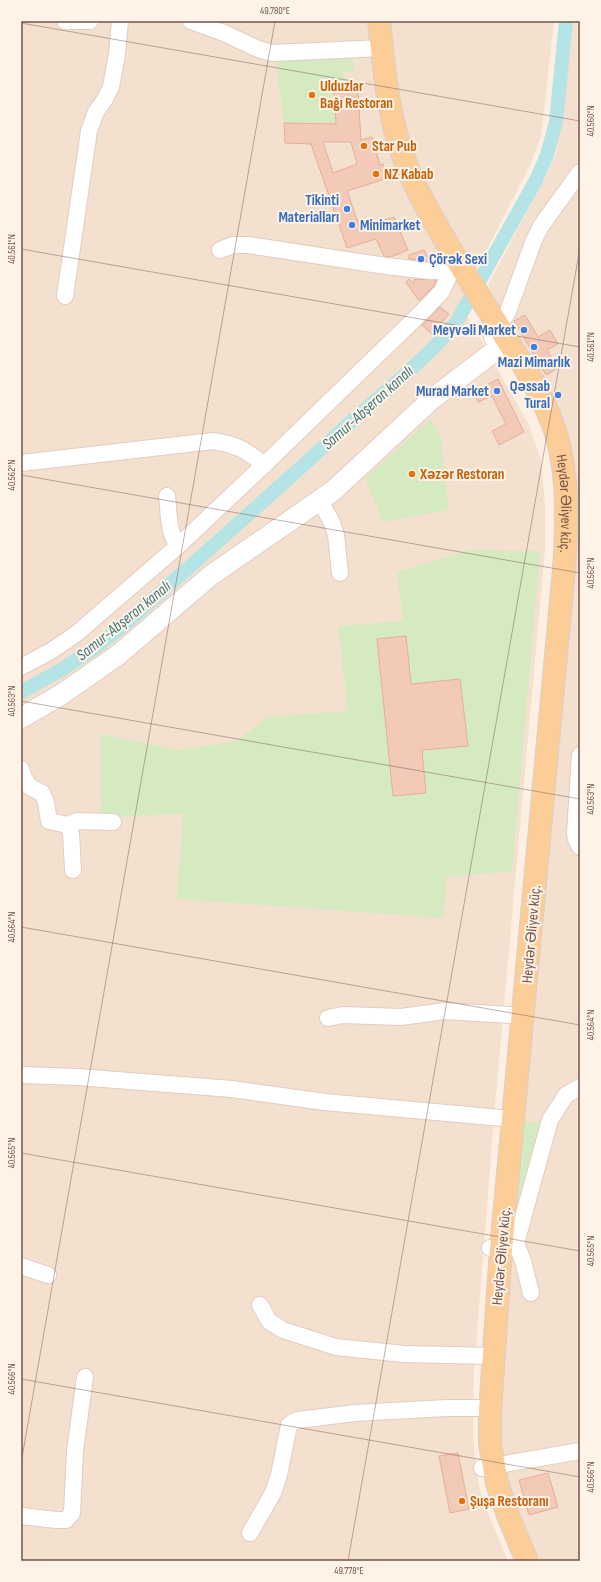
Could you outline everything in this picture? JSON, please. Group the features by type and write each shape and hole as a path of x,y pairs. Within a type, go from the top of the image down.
{"main road":[{"path":"367,21 376,48 397,135 406,164 457,271 495,332"},
{"path":"376,48 380,21"},
{"name":"Heydər Əliyev küç.","path":"495,332 544,434 550,460 554,508 553,568 546,627 511,1015 502,1247 479,1408 479,1445 528,1561"},
{"name":"Heydər Əliyev küç.","path":"495,332 545,405 556,434 565,480 566,542 507,1119"},
{"name":"Heydər Əliyev küç.","path":"487,1356 490,1429 488,1467 489,1498 514,1561"}],"street":[{"path":"65,21 90,21"},
{"path":"65,296 89,131 96,112 111,87 117,54 120,21"},
{"path":"191,21 224,33 258,50 272,53 376,48"},
{"path":"21,718 62,694 118,655 210,576 334,490 432,399 495,332 510,306 531,246 540,226 580,172"},
{"path":"220,250 234,245 248,244 386,266 430,271 457,271"},
{"path":"21,667 50,651 76,634 178,546 426,308 442,291 457,271"},
{"path":"21,462 213,441 233,445 249,452 264,465"},
{"path":"167,496 171,531 173,539 178,546"},
{"path":"320,500 332,523 336,535 340,573"},
{"path":"580,755 575,833 580,847"},
{"path":"21,769 24,778 30,787 42,793 46,802 49,821 68,825 78,821 113,822"},
{"path":"68,825 71,833 73,870"},
{"path":"328,1018 343,1015 401,1017 445,1010 511,1015"},
{"path":"21,1075 78,1077 232,1089 325,1102 507,1119"},
{"path":"531,1293 523,1261 502,1247 550,1120 566,1095 580,1087"},
{"path":"21,1266 48,1275"},
{"path":"260,1305 269,1321 283,1330 336,1347 404,1354 487,1356"},
{"path":"21,1516 66,1520 72,1513 76,1451 85,1377"},
{"path":"250,1533 273,1493 279,1474 289,1425 292,1422 355,1413 447,1408 479,1408"},
{"path":"488,1467 580,1451"}],"shaded area":[{"path":"21,21 554,21 541,137 530,165 460,303 529,425 541,460 545,505 545,550 495,1105 474,1370 473,1435 476,1469 482,1499 508,1561 21,1561"},
{"path":"572,21 580,21 580,1561 534,1561 509,1504 495,1426 571,545 553,410 488,285 547,174 556,153 562,124"}],"green space":[{"path":"353,56 354,71 343,72 349,92 334,93 336,124 284,123 276,62"},
{"path":"431,419 441,439 449,510 383,522 365,478"},
{"path":"470,550 540,551 512,871 446,877 444,918 177,899 183,814 101,817 100,734 179,750 237,741 267,717 348,711 338,626 403,621 397,572"},
{"path":"519,1121 542,1123 514,1239"}],"building":[{"path":"358,91 361,140 372,137 380,165 383,164 388,178 347,191 360,228 394,217 408,250 391,257 384,256 376,239 347,248 311,144 285,143 284,123 336,124 334,92","holes":["323,142 351,142 357,164 333,173"]},
{"path":"424,250 431,262 409,259 409,255"},
{"path":"409,279 414,284 414,279 436,280 434,286 419,301 406,282"},
{"path":"440,307 449,314 432,334 422,325"},
{"path":"525,315 538,337 550,330 558,344 547,350 558,368 546,375 514,321"},
{"path":"498,379 524,432 499,445 492,431 506,424 492,396 478,402 473,392"},
{"path":"406,636 411,684 460,679 468,746 422,750 426,793 393,796 377,639"},
{"path":"458,1453 469,1509 450,1513 439,1456"},
{"path":"548,1473 558,1507 529,1515 519,1480"}],"waterway":[{"name":"Samur-Abşeron kanalı","path":"21,692 59,671 92,650 123,626 406,373 432,349 456,323 536,180 547,155 556,122 566,21"}],"place":[{"name":"Ulduzlar Bağı Restoran","path":"312,95"},
{"name":"Star Pub","path":"364,146"},
{"name":"NZ Kabab","path":"376,174"},
{"name":"Tikinti Materialları","path":"347,209"},
{"name":"Minimarket","path":"352,225"},
{"name":"Çörək Sexi","path":"421,259"},
{"name":"Meyvəli Market","path":"524,330"},
{"name":"Mazi Mimarlık","path":"534,347"},
{"name":"Murad Market","path":"497,391"},
{"name":"Qəssab Tural","path":"558,395"},
{"name":"Xəzər Restoran","path":"412,474"},
{"name":"Şuşa Restoranı","path":"462,1501"}]}
